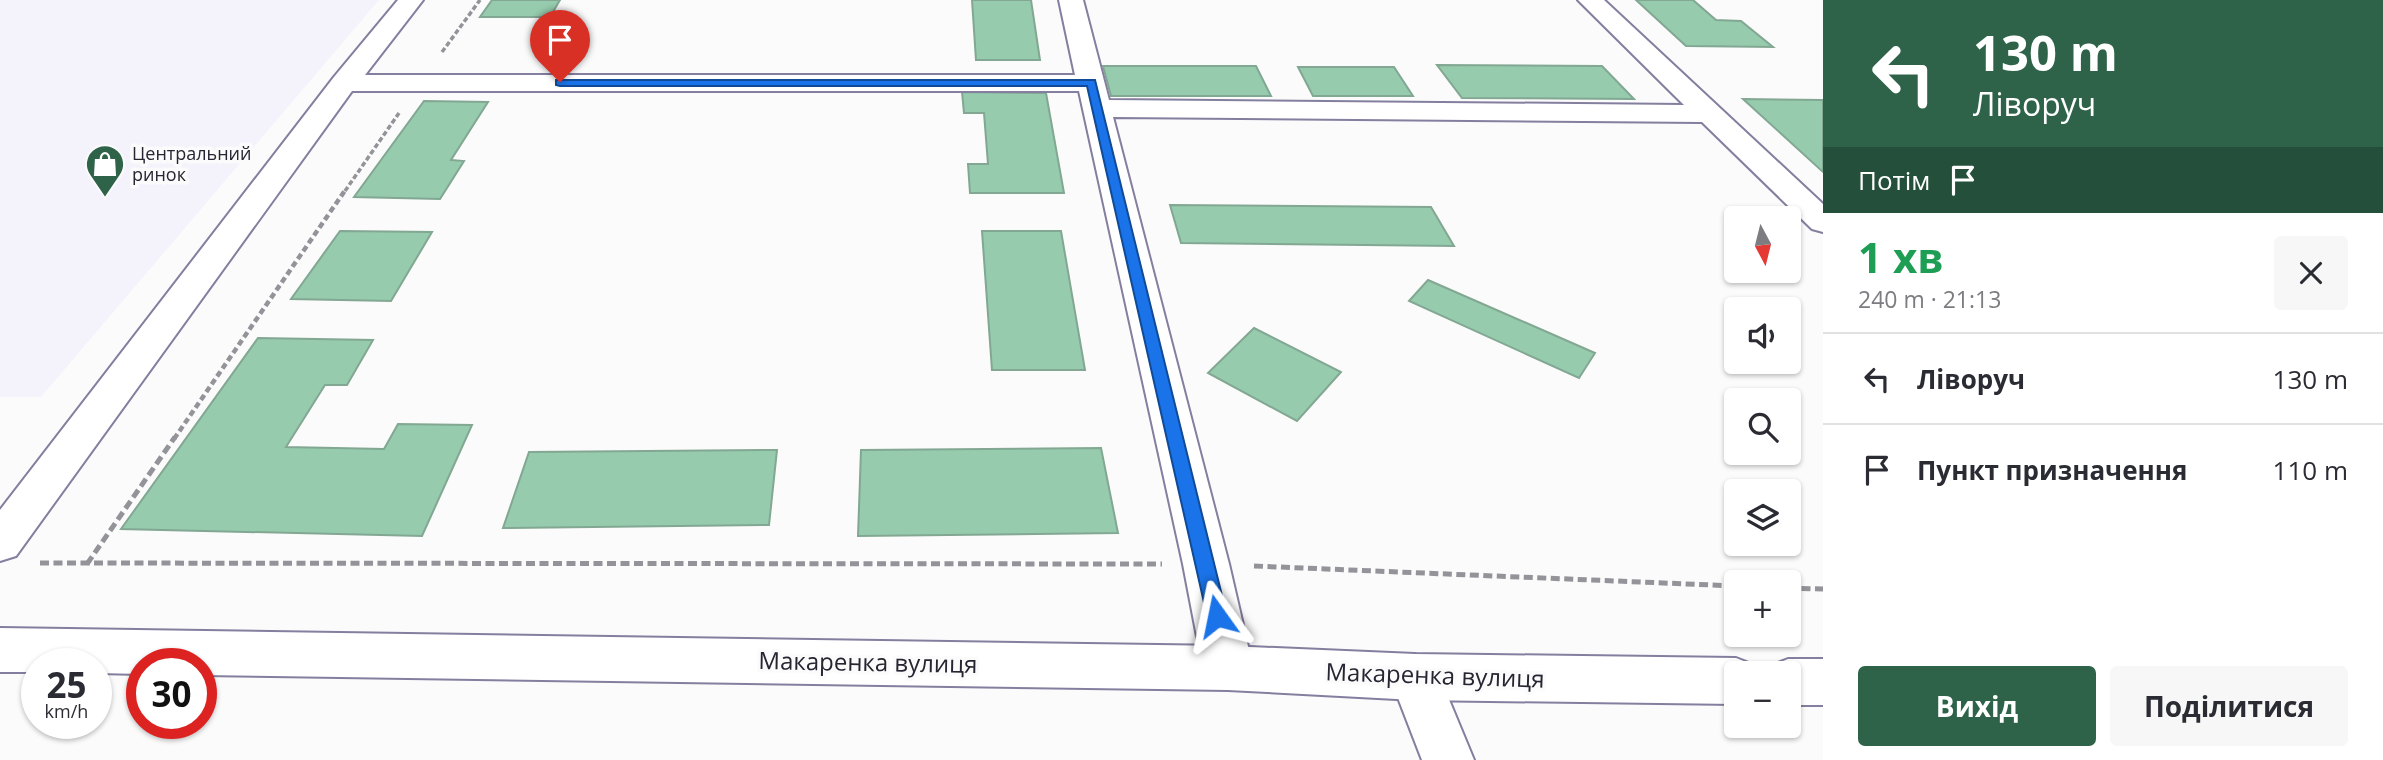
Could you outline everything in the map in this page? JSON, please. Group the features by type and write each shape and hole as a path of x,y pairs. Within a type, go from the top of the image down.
{"street":[{"path":"0,543 344,83 411,0"},
{"path":"1071,0 1206,564 1228,668"},
{"path":"1590,0 1823,222"},
{"path":"344,83 421,82 1095,95 1709,114"},
{"name":"Макаренка вулиця","path":"0,650 1228,668 1415,677 1724,681"},
{"path":"1415,677 1448,760"},
{"path":"1801,681 1823,682"}],"path":[{"path":"86,564 480,0"},
{"path":"37,563 1206,564 1724,586"},
{"path":"1801,588 1823,589"}],"shaded area":[{"name":"Центральний ринок","path":"0,0 379,0 41,397 0,397"}],"building":[{"path":"492,0 560,0 550,17 480,17"},
{"path":"972,0 1031,0 1040,60 976,60"},
{"path":"1636,0 1693,0 1716,20 1741,21 1773,47 1686,46"},
{"path":"1437,65 1602,66 1634,99 1462,98"},
{"path":"1103,66 1256,66 1271,96 1111,96"},
{"path":"1298,67 1394,67 1413,96 1313,96"},
{"path":"962,92 1046,93 1064,193 970,193 968,164 988,164 984,113 964,113"},
{"path":"1743,99 1823,100 1823,172"},
{"path":"424,101 488,102 451,160 464,161 440,199 354,197"},
{"path":"1170,205 1431,207 1454,246 1181,243"},
{"path":"340,231 432,232 391,301 291,299"},
{"path":"982,231 1061,231 1085,370 992,370"},
{"path":"1428,280 1595,353 1579,378 1409,301"},
{"path":"1254,328 1341,372 1297,421 1208,373"},
{"path":"258,338 373,340 347,385 325,385 286,447 384,449 398,424 472,425 422,536 121,529"},
{"path":"1101,448 1118,533 858,536 861,450"},
{"path":"777,450 769,525 503,528 529,452"}],"place":[{"name":"Центральний ринок","path":"105,198"}],"route":[{"path":"560,82 1091,82 1217,616"}]}
